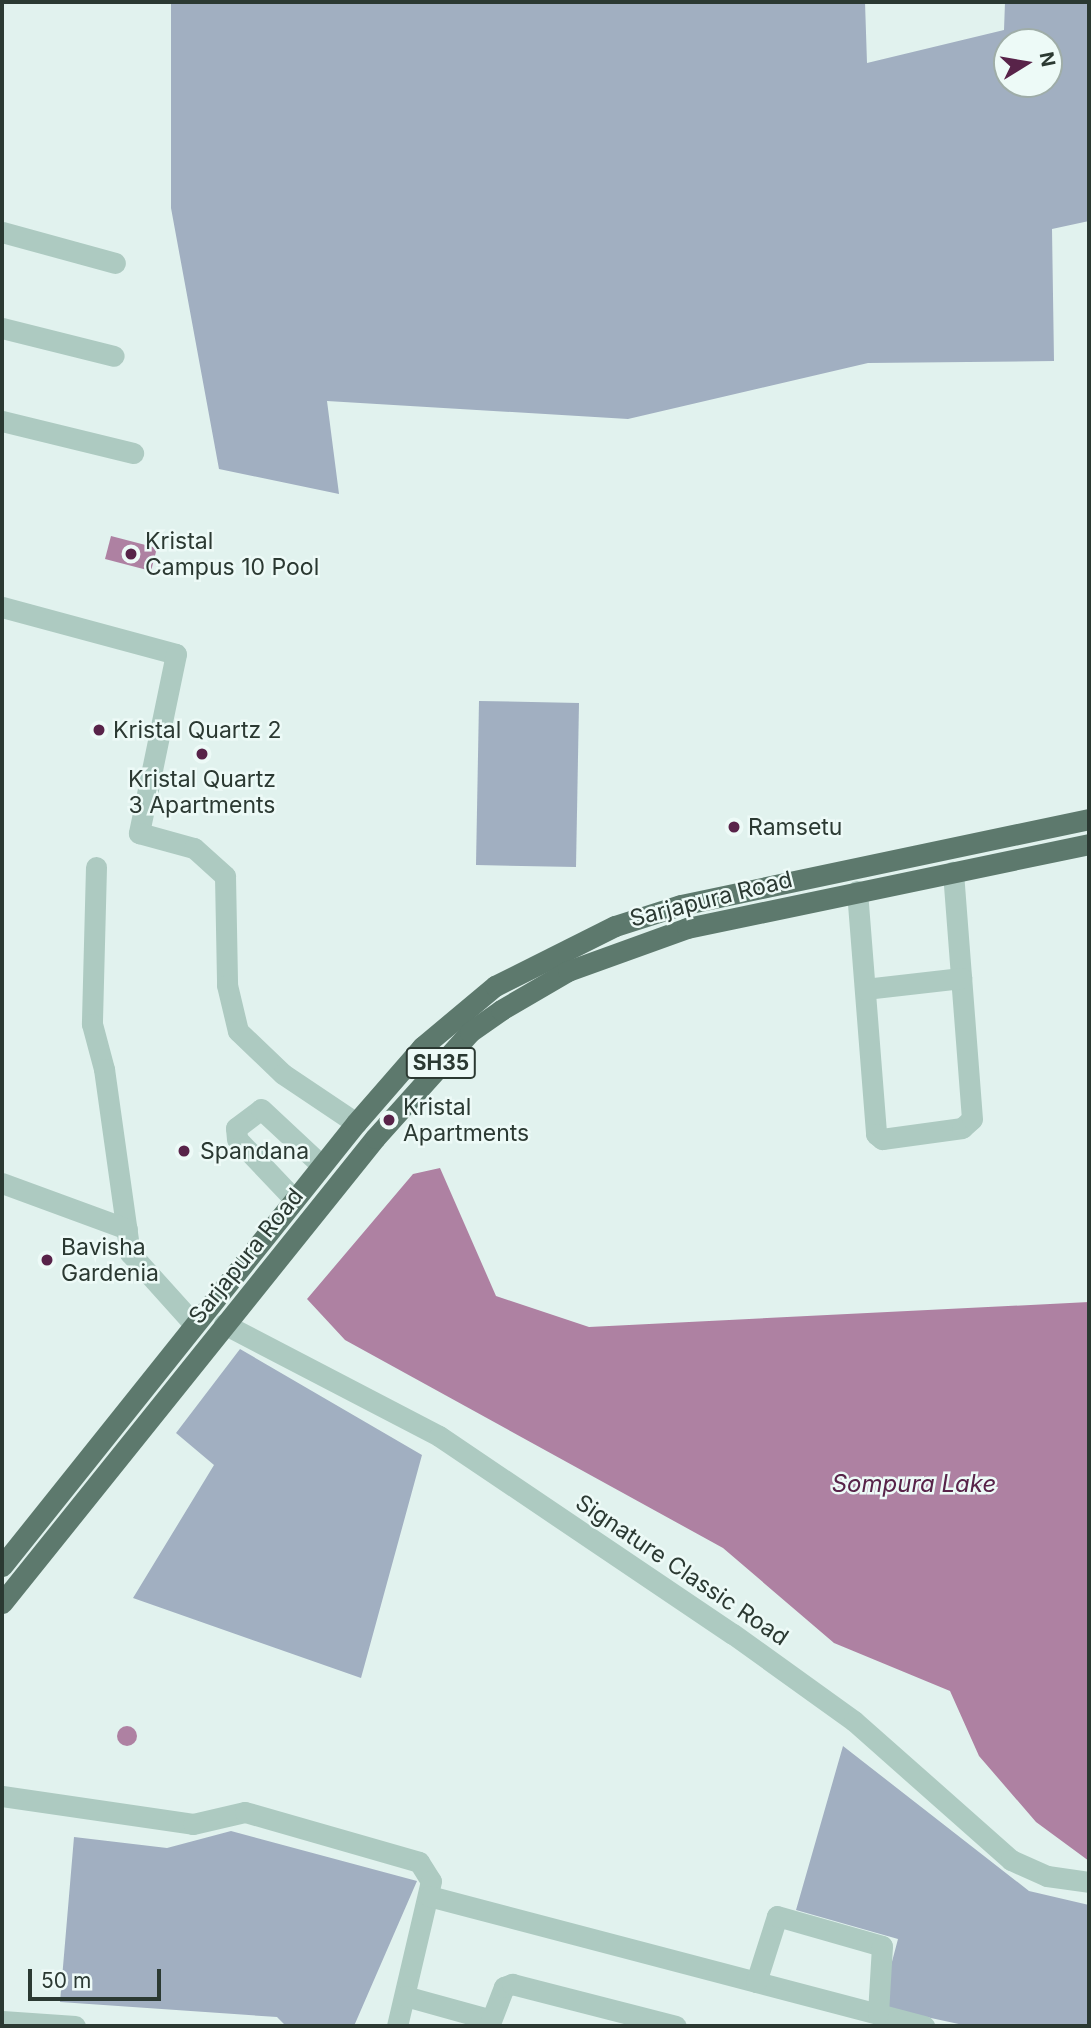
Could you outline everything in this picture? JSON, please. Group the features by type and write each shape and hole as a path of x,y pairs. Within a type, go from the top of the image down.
{"main road":[{"name":"Sarjapura Road","path":"2,1603 118,1438 193,1323 293,1198 422,1047 495,986 615,926 681,905 1089,819"},
{"path":"1017,835 1024,858"},
{"name":"Sarjapura Road","path":"2,1566 224,1324 375,1138 470,1032 568,971 687,928 1089,844"},
{"path":"356,1123 375,1138"}],"street":[{"path":"2,232 115,263"},
{"path":"2,328 114,356"},
{"path":"2,421 133,453"},
{"path":"2,607 176,654 139,833 194,848 225,876 227,985 239,1031 282,1074 356,1123"},
{"path":"96,867 92,1024 104,1069 130,1253 193,1323"},
{"path":"857,891 876,1134 882,1139 962,1128 972,1119 953,872"},
{"path":"865,989 961,978"},
{"path":"293,1198 237,1139 236,1128 250,1113 261,1109 321,1165"},
{"path":"2,1203 2,1186 127,1229"},
{"name":"Signature Classic Road","path":"224,1324 439,1436 733,1634 854,1721 1011,1860 1047,1876 1089,1882"},
{"path":"2,1796 193,1824 245,1812 285,1821 419,1862 431,1881 429,1896 397,2026"},
{"path":"429,1896 924,2026"},
{"path":"756,1982 777,1916 882,1946 878,2014"},
{"path":"405,1996 489,2023 505,1987 512,1984 676,2026"},
{"path":"2,2021 75,2026"}],"shaded area":[{"path":"171,2 865,2 867,63 993,33 993,98 1063,98 1063,28 1004,28 1005,2 1089,2 1089,221 1052,229 1054,361 868,363 628,419 327,401 339,494 219,469 171,208"},
{"path":"479,701 579,703 576,867 476,865"},
{"path":"240,1349 422,1455 361,1678 133,1598 214,1465 176,1433"},
{"path":"843,1746 1029,1891 1089,1905 1089,2026 968,2026 880,2007 898,1939 796,1910"},
{"path":"231,1831 417,1881 354,2026 286,2026 277,2017 60,2002 74,1837 167,1848"}],"water":[{"name":"Kristal Campus 10 Pool","path":"111,536 157,548 151,571 105,559"},
{"name":"Sompura Lake","path":"440,1168 496,1296 589,1327 1089,1302 1089,1861 1036,1822 979,1756 950,1691 834,1643 723,1548 345,1340 307,1299 413,1174"},
{"path":"123,1726 131,1726 137,1736 131,1746 123,1746 117,1740 117,1732"}],"place":[{"name":"Kristal Campus 10 Pool","path":"131,554"},
{"name":"Kristal Quartz 2","path":"99,730"},
{"name":"Kristal Quartz 3 Apartments","path":"202,754"},
{"name":"Ramsetu","path":"734,827"},
{"name":"Kristal Apartments","path":"389,1120"},
{"name":"Spandana","path":"184,1151"},
{"name":"Bavisha Gardenia","path":"47,1260"}]}
